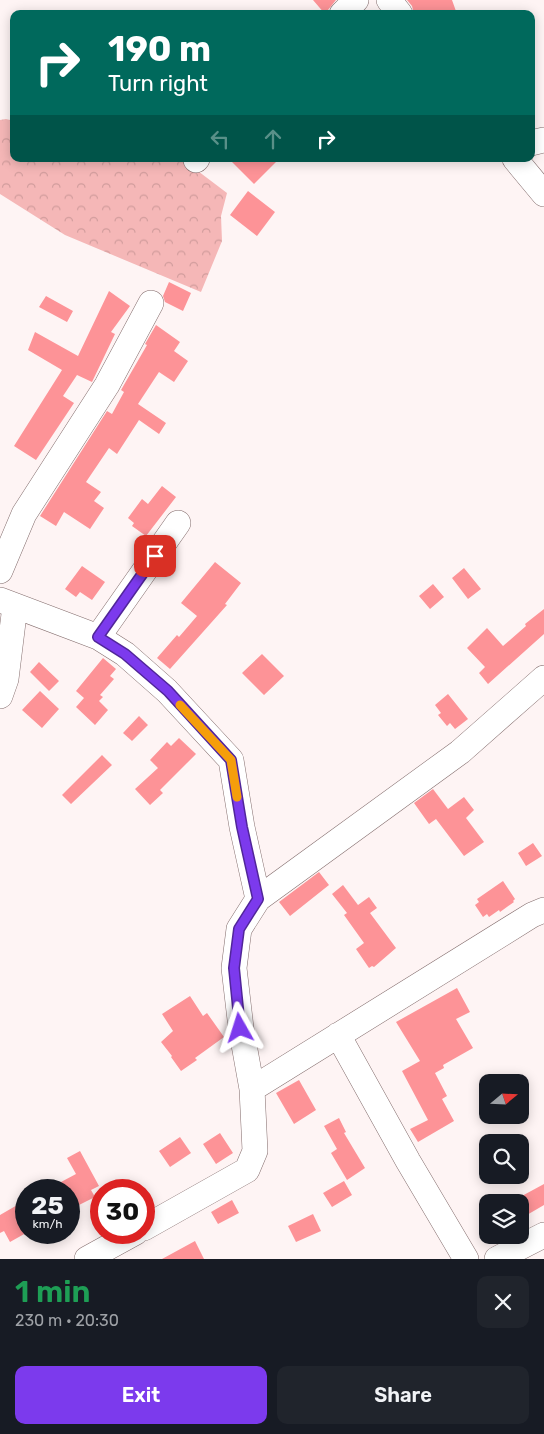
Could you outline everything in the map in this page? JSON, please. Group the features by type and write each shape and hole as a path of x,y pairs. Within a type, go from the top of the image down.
{"street":[{"path":"346,10 356,0"},
{"path":"389,0 397,10"},
{"path":"517,162 544,194"},
{"path":"0,571 24,514 107,385 151,302"},
{"path":"98,637 178,523"},
{"path":"0,696 6,679 8,603 98,637 125,654 168,691 231,760 242,827 258,899"},
{"path":"155,1222 248,1170 255,1151 252,1089 240,1028 234,968 239,929 258,899 460,752 544,678"},
{"path":"252,1089 532,915 544,910"},
{"path":"338,1036 408,1161 466,1259"},
{"path":"497,1259 544,1235"},
{"path":"87,1259 114,1244"}],"green space":[{"path":"0,120 10,120 10,162 186,162 227,193 221,216 222,241 201,292 65,235 0,194"}],"building":[{"path":"313,0 336,0 328,10 322,10"},
{"path":"407,0 452,0 456,10 413,10"},
{"path":"232,162 276,162 254,184"},
{"path":"248,191 275,212 257,236 230,215"},
{"path":"169,282 191,293 183,311 165,302 163,296"},
{"path":"109,291 130,306 111,332 115,334 92,382 77,375 63,396 74,403 36,460 14,446 62,370 28,350 35,332 78,356"},
{"path":"46,296 73,311 67,322 39,307"},
{"path":"156,325 180,342 174,351 188,361 174,382 159,372 138,404 166,423 159,434 139,420 117,454 109,448 86,482 101,492 94,501 104,508 90,529 64,512 56,526 40,516 107,411 112,414 124,392 121,390 147,345 145,344"},
{"path":"162,486 176,497 146,536 132,526 134,523 128,518 142,499 148,504"},
{"path":"215,562 241,583 225,604 227,605 170,669 157,658 197,616 181,603"},
{"path":"82,566 105,582 92,600 80,592 76,597 65,589"},
{"path":"464,568 481,589 468,599 452,578"},
{"path":"433,584 444,597 430,609 419,596"},
{"path":"544,609 544,634 488,684 479,673 485,667 467,648 487,628 503,646 526,626 525,624"},
{"path":"262,654 284,676 264,695 242,673"},
{"path":"103,658 116,669 110,676 114,679 100,695 103,697 99,701 108,710 95,725 76,707 84,698 76,691"},
{"path":"39,662 59,681 49,691 30,672"},
{"path":"40,691 59,709 42,728 22,710"},
{"path":"448,694 468,719 455,729 450,723 447,726 438,715 441,713 435,705"},
{"path":"139,716 148,725 132,741 123,733"},
{"path":"179,738 196,754 160,790 163,793 150,805 135,789 158,768 150,760 167,742 171,746"},
{"path":"102,755 112,765 71,804 62,795"},
{"path":"433,789 448,809 464,797 474,810 466,818 484,842 464,856 436,819 429,824 414,803"},
{"path":"533,843 542,856 526,866 518,853"},
{"path":"319,872 329,885 290,916 279,902"},
{"path":"503,881 515,899 514,902 500,912 499,910 489,917 487,914 483,917 475,905 479,902 477,899"},
{"path":"343,885 358,905 369,897 377,908 370,913 396,948 374,967 369,968 356,949 364,943 344,915 347,913 332,894"},
{"path":"457,988 470,1012 456,1019 473,1048 443,1065 444,1068 435,1073 447,1096 442,1099 454,1121 418,1142 410,1129 428,1120 402,1071 420,1061 396,1022"},
{"path":"190,996 203,1016 207,1013 224,1037 195,1058 197,1060 181,1071 161,1042 173,1031 162,1014"},
{"path":"299,1080 316,1110 294,1124 276,1093"},
{"path":"339,1118 346,1132 344,1133 365,1168 347,1180 331,1153 337,1149 324,1126"},
{"path":"220,1133 233,1153 216,1164 203,1144"},
{"path":"180,1137 191,1153 170,1167 159,1151"},
{"path":"80,1151 95,1179 90,1179 90,1200 80,1204 80,1179 67,1179 76,1174 67,1158"},
{"path":"344,1181 352,1195 332,1207 323,1193"},
{"path":"544,1184 544,1205 529,1214 529,1194 526,1194"},
{"path":"232,1200 239,1213 218,1224 211,1212"},
{"path":"15,1206 15,1239 10,1242 4,1231 0,1233 0,1215"},
{"path":"313,1214 321,1231 296,1242 288,1226"},
{"path":"195,1241 204,1259 162,1259"}],"slow traffic":[{"path":"180,705 231,760 237,797"}],"route":[{"path":"155,556 98,637 125,654 168,691 231,760 242,827 258,899 239,929 234,968 240,1028"}]}
